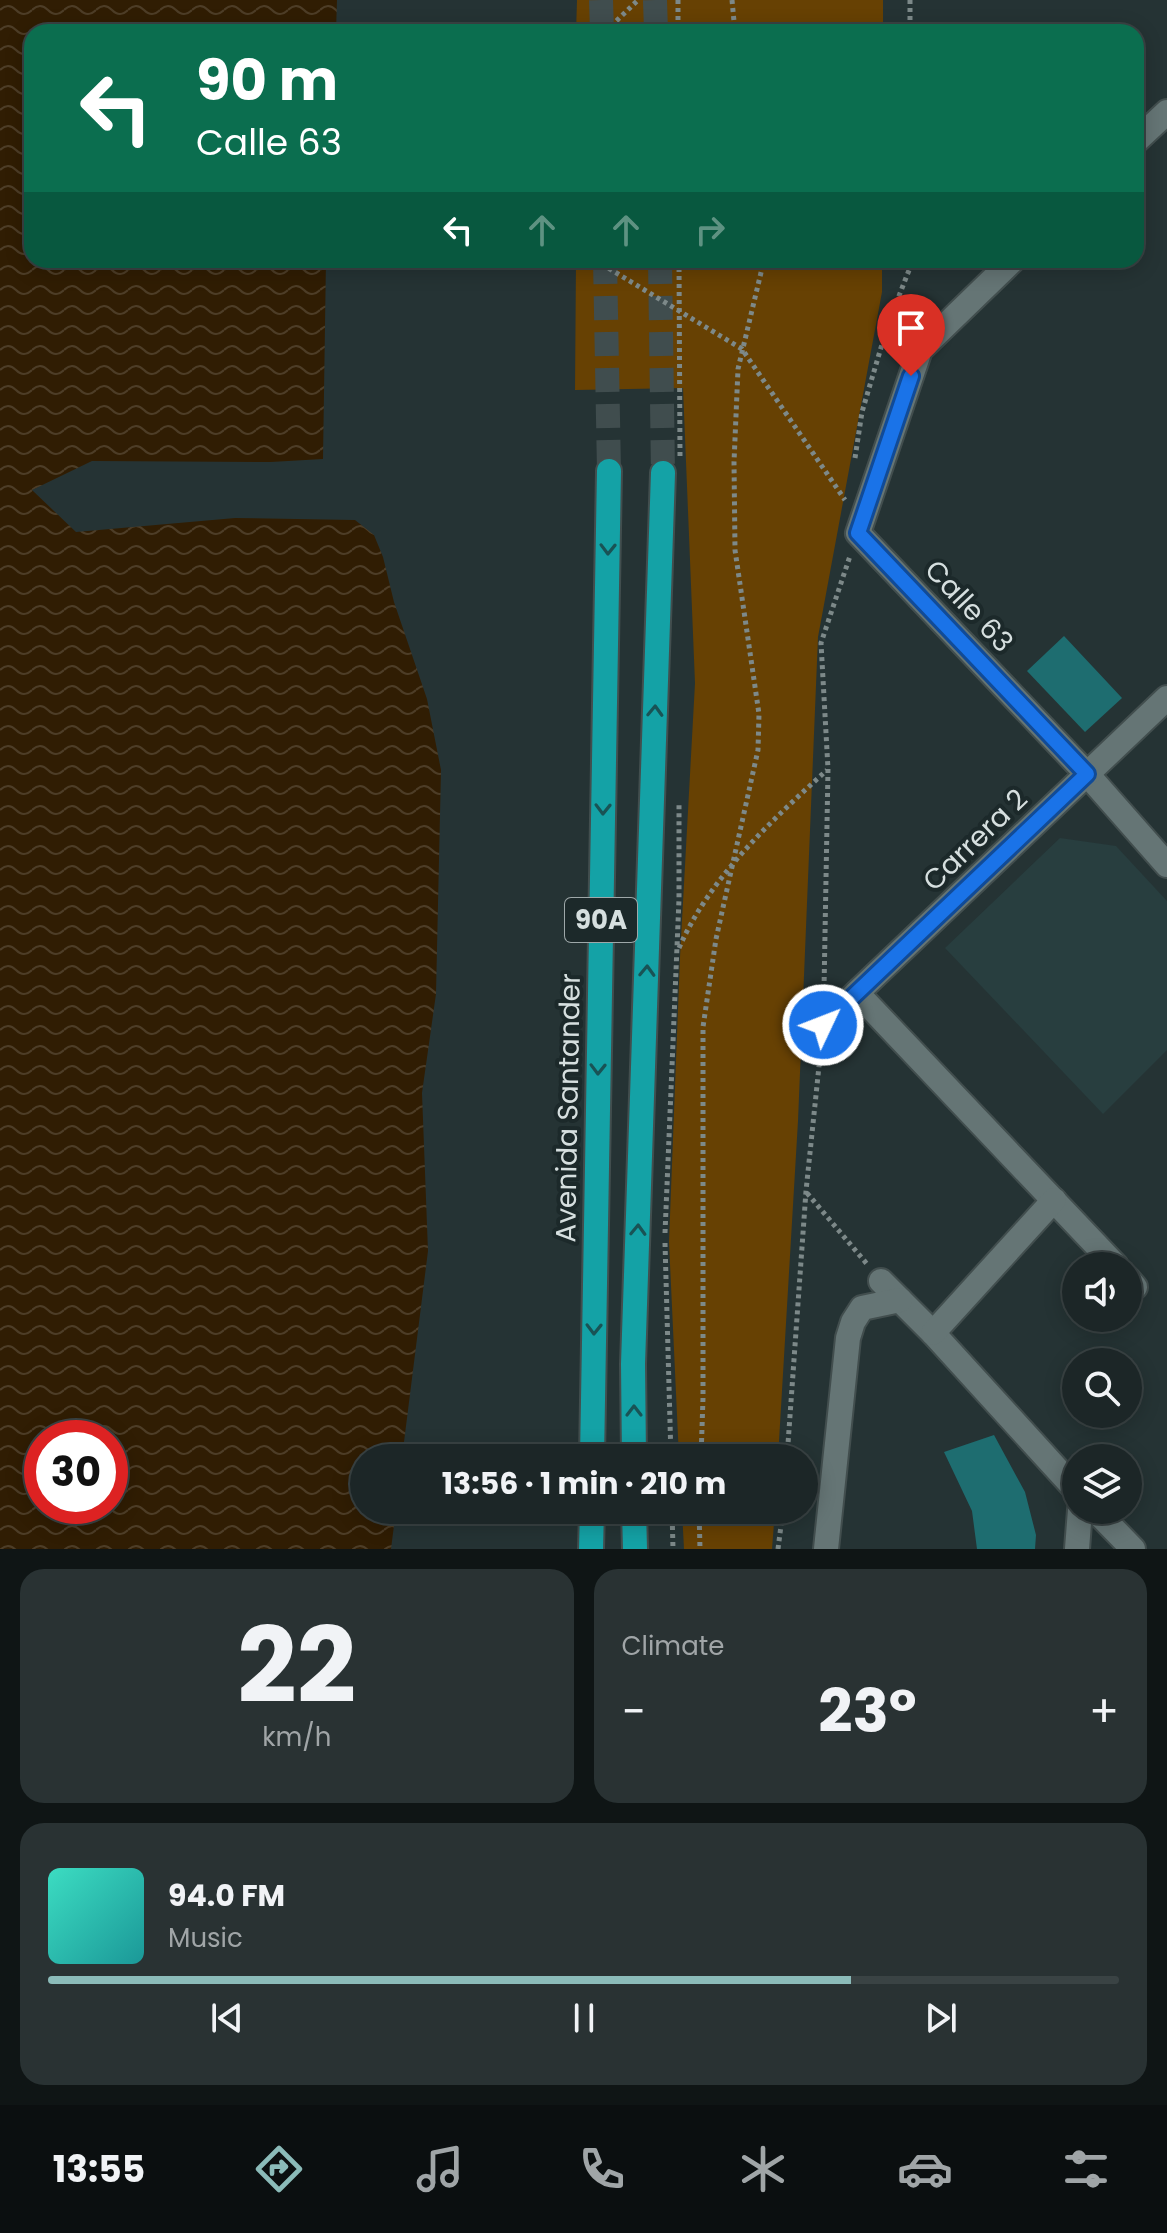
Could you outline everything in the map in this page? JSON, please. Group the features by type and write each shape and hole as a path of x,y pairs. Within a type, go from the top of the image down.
{"highway":[{"name":"Avenida Santander","path":"592,1444 609,471"},
{"name":"90A","path":"634,1444 633,1364 663,473"},
{"path":"591,1549 592,1524"},
{"path":"634,1524 635,1549"}],"street":[{"path":"1144,134 1167,112"},
{"path":"858,533 920,350 1005,268"},
{"name":"Calle 63","path":"858,533 1087,774 1167,865"},
{"name":"Carrera 2","path":"823,1025 1167,698"},
{"path":"857,993 1103,1252"},
{"path":"933,1333 1054,1200"},
{"path":"881,1281 933,1333 1062,1475"},
{"path":"826,1549 848,1338 862,1308 900,1300"},
{"path":"1077,1549 1079,1524"},
{"path":"1109,1524 1133,1549"}],"path":[{"path":"613,24 638,0"},
{"path":"678,0 678,24"},
{"path":"732,0 734,24"},
{"path":"910,0 910,24"},
{"path":"608,268 742,349 848,504 850,489"},
{"path":"701,1444 703,1027 716,939 758,750 759,714 735,550 737,385 742,349 762,268"},
{"path":"855,458 862,412 879,353 910,268"},
{"path":"788,1444 806,1191 823,1025 828,769 821,643 858,533"},
{"path":"677,953 692,919 734,862 782,811 828,769"},
{"path":"806,1191 881,1281"},
{"path":"672,1524 673,1549"},
{"path":"699,1524 700,1549"},
{"path":"778,1549 781,1524"}],"shaded area":[{"path":"577,0 883,0 883,24 576,24"},
{"path":"576,268 882,268 882,292 818,637 798,1121 779,1444 678,1444 669,1242 695,683 683,388 575,390"},
{"path":"1060,838 1116,846 1167,901 1167,1050 1103,1114 945,948"},
{"path":"683,1524 774,1524 772,1549 684,1549"}],"water":[{"path":"0,0 337,0 336,24 24,24 24,268 326,268 323,459 271,462 92,461 32,490 76,532 235,518 355,520 374,535 383,557 394,602 427,699 441,770 436,994 422,1093 428,1251 404,1444 350,1444 350,1524 394,1524 391,1549 0,1549"}],"building":[{"path":"1064,636 1122,698 1085,732 1027,671"},
{"path":"994,1435 1025,1492 1036,1535 1035,1549 977,1549 972,1511 944,1452"}],"tunnel":[{"path":"601,0 602,24"},
{"path":"655,0 656,24"},
{"path":"605,268 609,471"},
{"path":"660,268 663,473"}],"route":[{"path":"823,1025 1087,774 858,533 911,376"}]}
